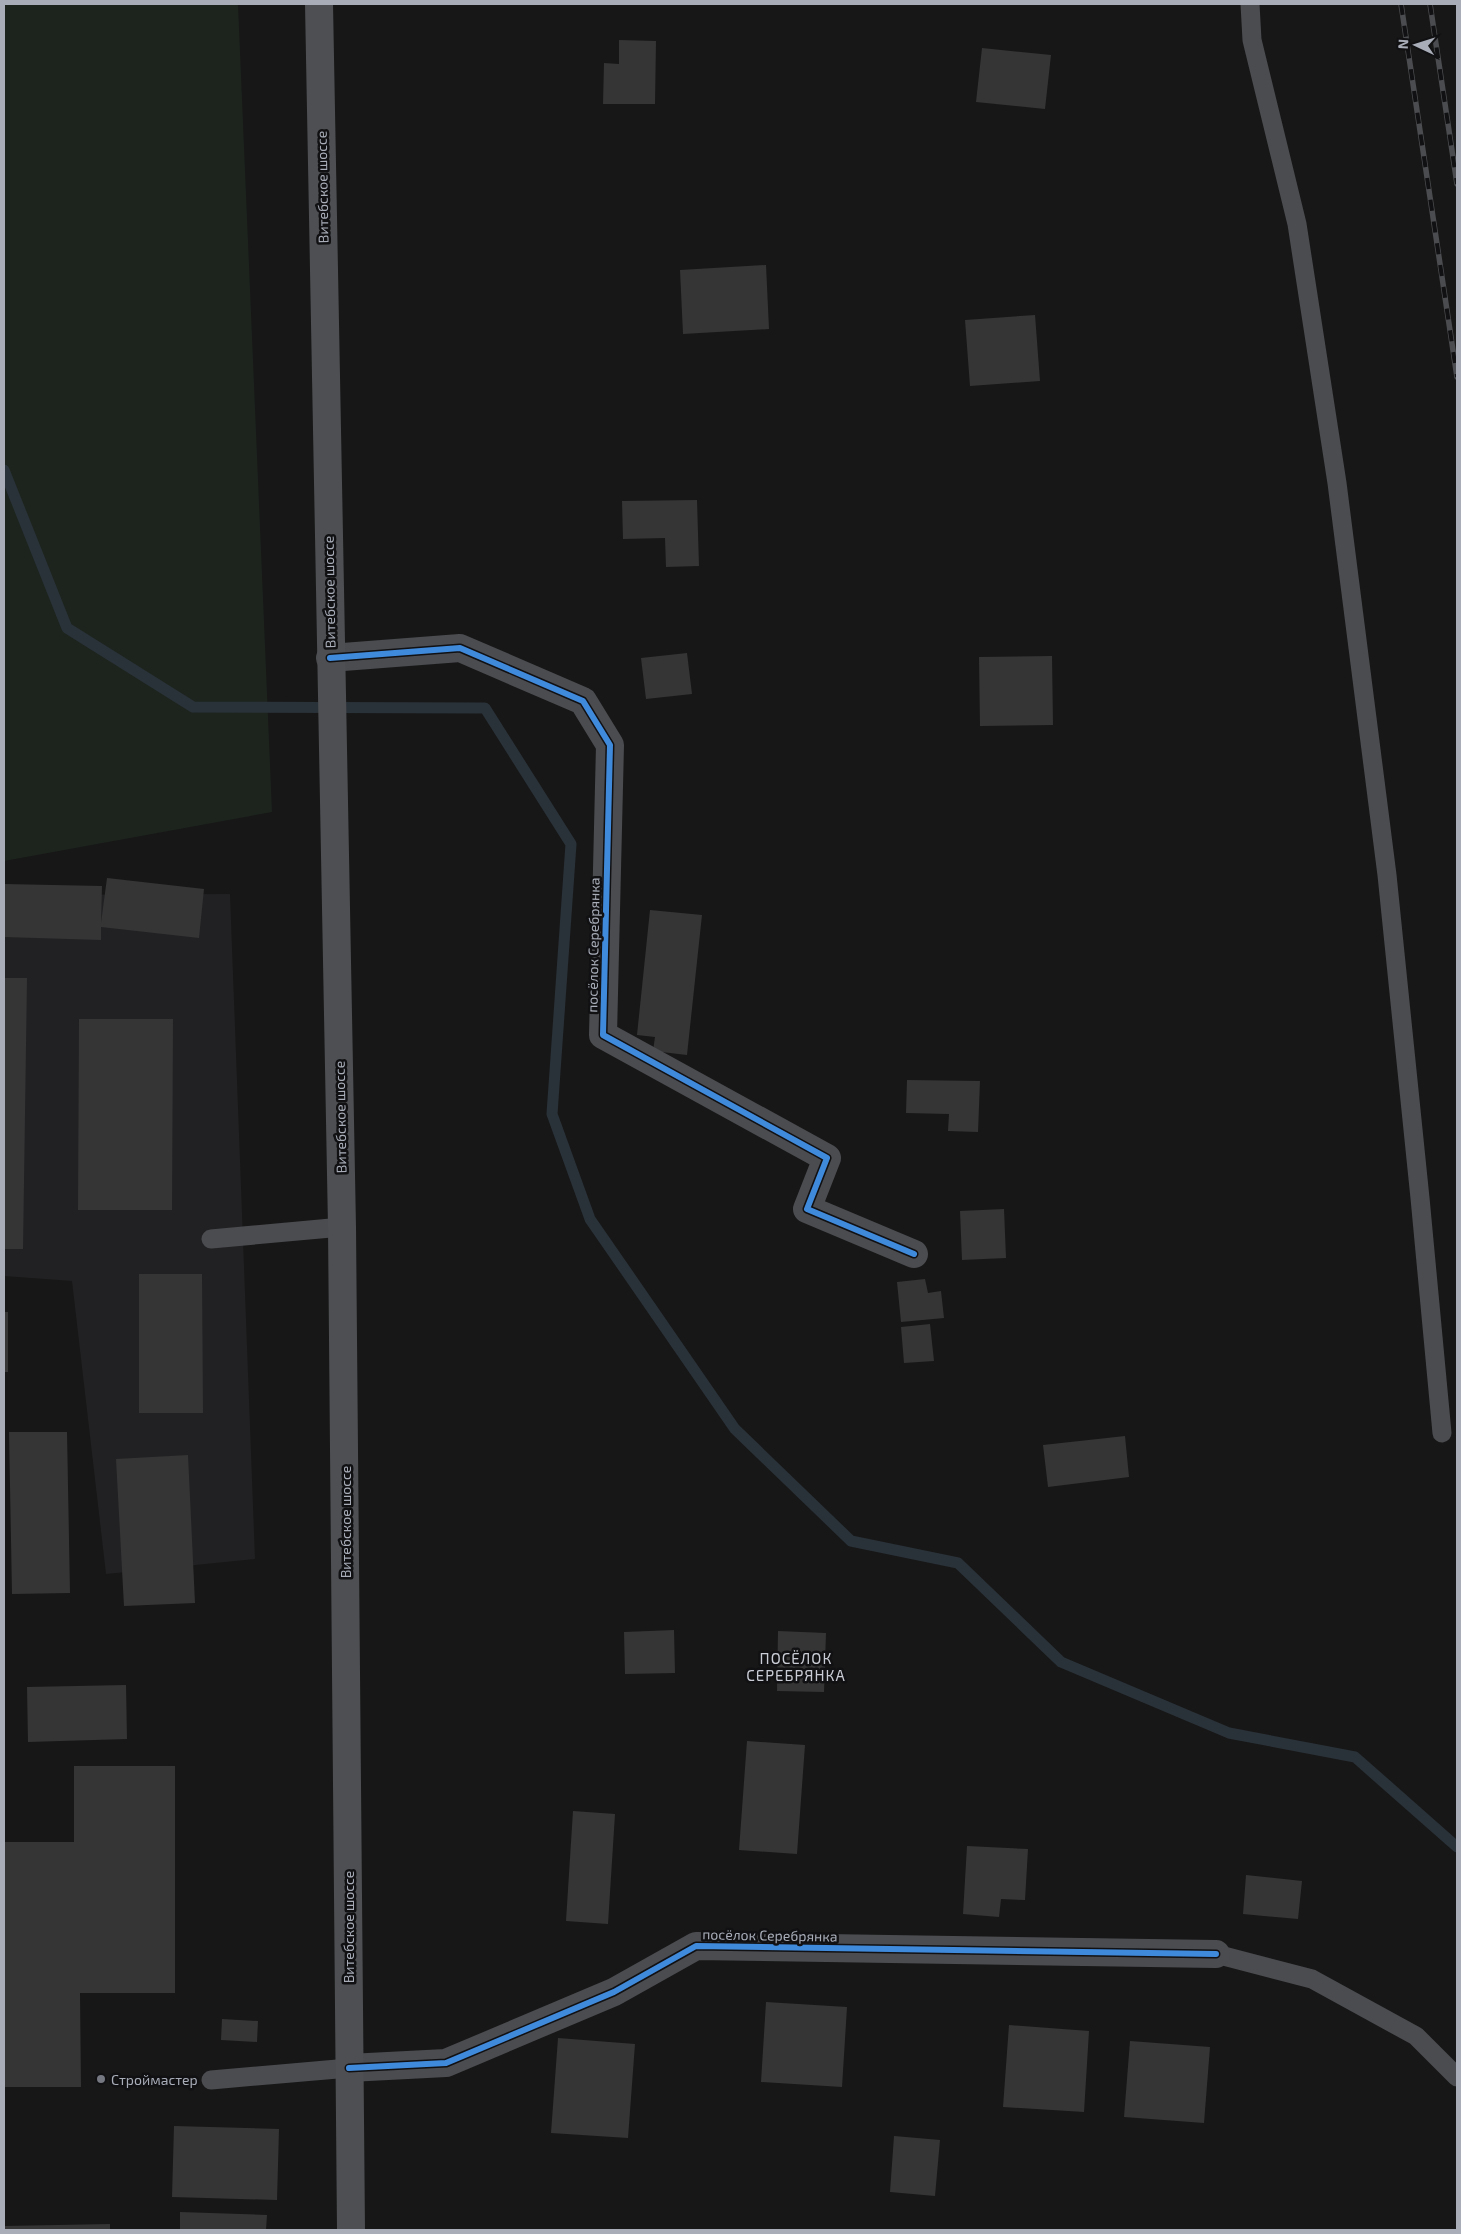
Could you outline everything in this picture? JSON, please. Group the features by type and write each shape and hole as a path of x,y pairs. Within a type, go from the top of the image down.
{"main road":[{"name":"Витебское шоссе","path":"319,4 342,1227 351,2230"}],"street":[{"name":"посёлок Серебрянка","path":"330,658 460,648 583,701 610,745 603,1034 827,1158 807,1209 914,1254"},
{"name":"посёлок Серебрянка","path":"349,2068 446,2063 614,1992 696,1946 1216,1954"}],"lane":[{"path":"1250,4 1252,40 1297,224 1337,483 1386,875 1420,1198 1442,1433"},
{"path":"211,1239 342,1227"},
{"path":"1216,1954 1312,1978 1416,2036 1457,2077"},
{"path":"211,2080 349,2068"}],"shaded area":[{"path":"4,4 238,4 272,812 4,861"},
{"path":"230,894 255,1559 106,1574 72,1281 4,1276 4,895"}],"building":[{"path":"619,40 656,41 655,104 603,104 604,63 619,64"},
{"path":"982,48 1051,55 1045,109 976,102"},
{"path":"766,265 769,329 683,334 680,270"},
{"path":"1035,315 1040,381 970,386 965,320"},
{"path":"697,500 699,566 666,567 665,538 623,539 622,501"},
{"path":"687,653 692,694 646,699 641,658"},
{"path":"1052,656 1053,725 980,726 979,657"},
{"path":"107,878 204,889 199,938 101,927 101,940 4,937 4,884 102,886 101,923"},
{"path":"650,910 702,915 687,1055 653,1051 655,1037 637,1035"},
{"path":"4,978 27,978 23,1249 4,1249"},
{"path":"79,1019 173,1019 172,1210 78,1210"},
{"path":"907,1080 980,1081 978,1132 948,1131 949,1114 906,1113"},
{"path":"1004,1209 1006,1258 962,1260 960,1211"},
{"path":"139,1274 202,1274 203,1413 139,1413"},
{"path":"925,1279 928,1293 941,1291 944,1318 901,1322 897,1282"},
{"path":"4,1312 8,1312 8,1372 4,1372"},
{"path":"930,1324 934,1361 904,1363 901,1327"},
{"path":"9,1432 67,1432 70,1593 12,1594"},
{"path":"1125,1436 1129,1477 1048,1487 1043,1445"},
{"path":"188,1455 195,1603 124,1606 116,1459"},
{"path":"674,1630 675,1673 625,1674 624,1632"},
{"path":"778,1631 826,1633 824,1692 777,1691"},
{"path":"126,1685 127,1739 28,1742 27,1687"},
{"path":"747,1741 805,1745 797,1854 739,1850"},
{"path":"74,1766 175,1766 175,1993 80,1993 81,2087 4,2087 4,1842 74,1842"},
{"path":"573,1811 615,1814 608,1924 566,1921"},
{"path":"967,1846 1028,1849 1025,1900 1001,1899 999,1917 963,1914"},
{"path":"1246,1875 1302,1881 1298,1919 1243,1914"},
{"path":"766,2002 847,2007 842,2087 761,2082"},
{"path":"222,2019 258,2021 257,2042 221,2040"},
{"path":"1009,2025 1089,2031 1084,2112 1003,2107"},
{"path":"558,2038 635,2044 628,2138 551,2133"},
{"path":"1130,2041 1210,2047 1204,2123 1124,2117"},
{"path":"174,2126 279,2129 277,2200 172,2197"},
{"path":"894,2136 940,2140 935,2196 890,2192"},
{"path":"180,2212 267,2215 266,2230 180,2230"},
{"path":"110,2224 110,2230 4,2230 4,2226"}],"waterway":[{"path":"4,470 67,628 193,707 485,708 571,844 552,1114 590,1219 735,1429 851,1541 958,1563 1061,1662 1229,1733 1355,1757 1457,1847"}],"railway":[{"path":"1401,4 1457,377"},
{"path":"1430,4 1457,184"}],"cycle path":[{"path":"330,658 460,648 583,701 610,745 603,1035 827,1158 807,1209 914,1254"},
{"path":"349,2068 446,2063 614,1992 696,1946 1216,1954"}],"place":[{"name":"Строймастер","path":"101,2079"}],"district":[{"name":"ПОСЁЛОК СЕРЕБРЯНКА","path":"796,1666"}]}
